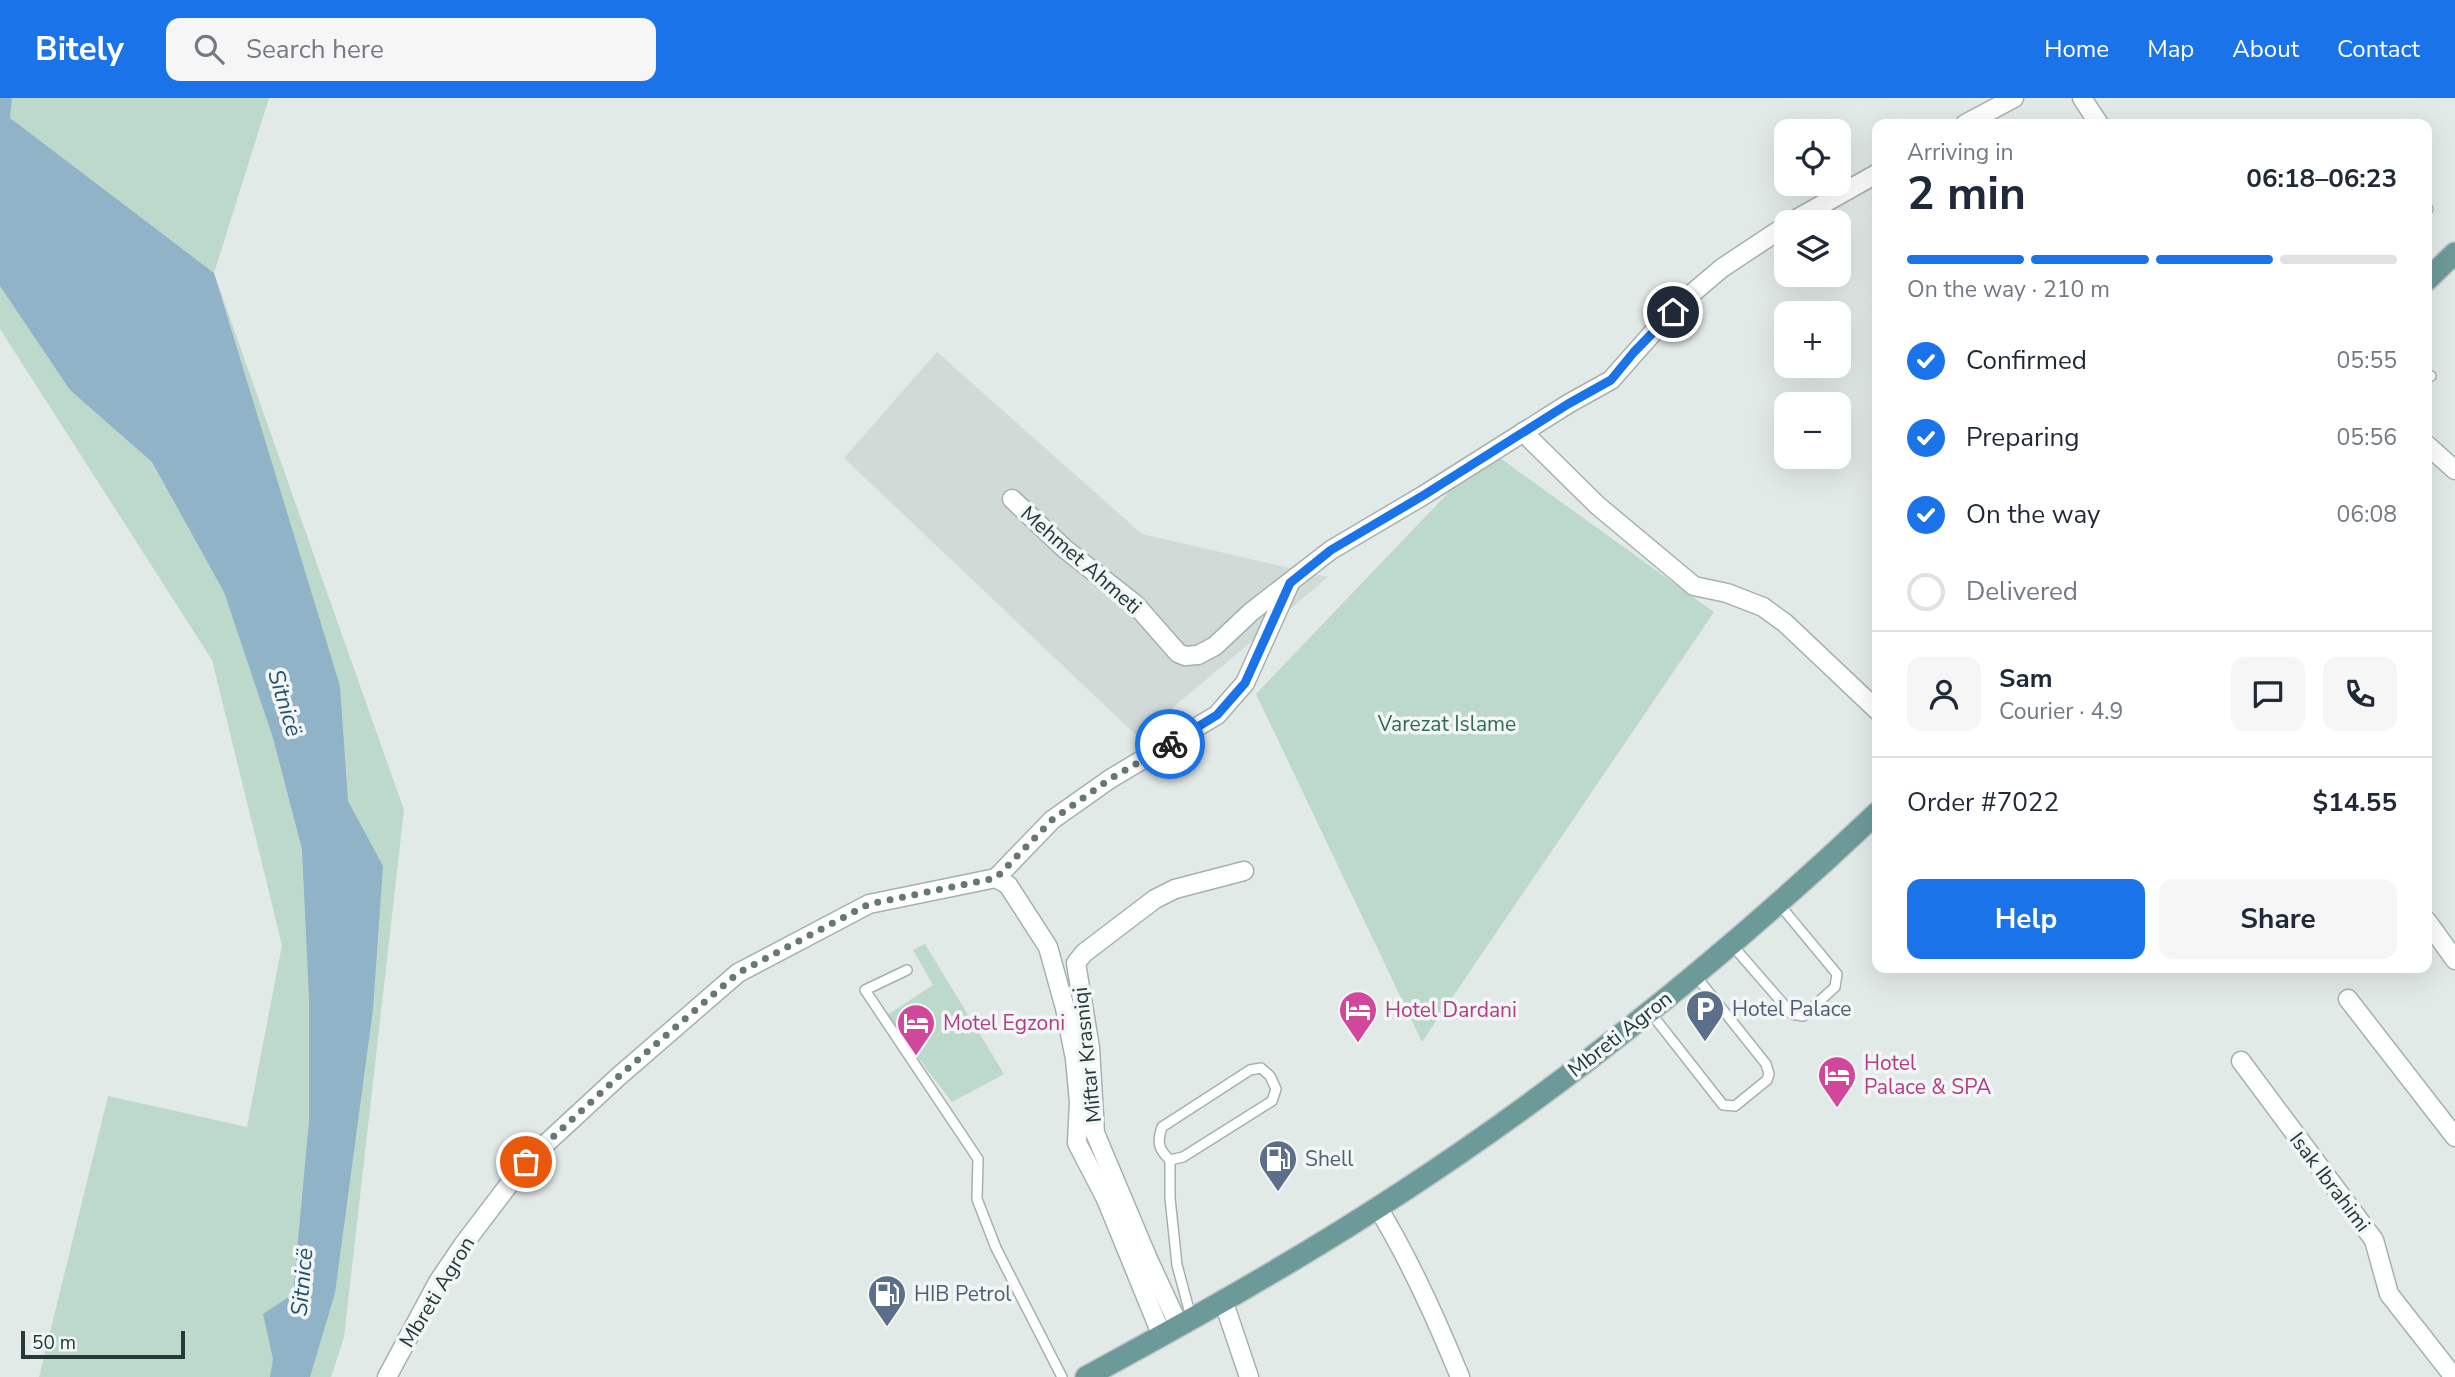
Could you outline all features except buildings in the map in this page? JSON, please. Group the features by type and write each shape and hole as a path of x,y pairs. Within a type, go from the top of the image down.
{"main road":[{"path":"2432,275 2455,253"},
{"name":"Mbreti Agron","path":"1086,1377 1178,1327 1378,1208 1486,1135 1695,975 1779,904 1872,818"}],"street":[{"path":"1974,119 2014,98"},
{"path":"2082,98 2096,119"},
{"path":"1812,210 1872,176"},
{"name":"Mehmet Ahmeti","path":"1012,499 1065,549 1135,604 1178,653 1185,656 1198,655 1215,646 1251,612 1331,550 1611,380 1689,296 1722,268 1774,234"},
{"path":"1523,432 1597,506 1694,586 1727,593 1763,607 1785,623 1872,705"},
{"path":"2432,449 2455,470"},
{"path":"1178,1327 1077,1143 1079,1102 1075,1059 1065,1007 1048,947 1008,885 996,878 1052,820 1110,779 1217,715 1245,683 1290,583"},
{"name":"Miftar Krasniqi","path":"1178,1327 1096,1133 1090,1048 1076,963 1084,953 1155,899 1175,889 1244,871"},
{"name":"Mbreti Agron","path":"387,1377 438,1282 526,1162 618,1077 738,973 869,904 996,878"},
{"path":"2432,928 2455,960"},
{"path":"2347,999 2455,1138"},
{"name":"Isak Ibrahimi","path":"2241,1061 2374,1240 2389,1294 2454,1377"},
{"path":"1378,1208 1399,1242 1430,1304 1460,1377"},
{"path":"1223,1300 1250,1377"}],"lane":[{"path":"1731,945 1792,1014 1803,1016 1835,987 1837,974 1779,904"},
{"path":"907,970 865,990 978,1159 977,1199 996,1248 1062,1377"},
{"path":"1650,1012 1723,1105 1735,1106 1767,1080 1769,1074 1766,1064 1695,975"},
{"path":"1261,1068 1270,1076 1276,1089 1272,1101 1183,1157 1170,1160 1160,1152 1158,1140 1162,1127 1250,1070 1261,1068"},
{"path":"1170,1160 1178,1327"}],"shaded area":[{"path":"937,352 1142,534 1328,577 1138,737 844,458"}],"green space":[{"path":"0,98 269,98 214,273 404,810 344,1337 331,1377 39,1377 108,1096 247,1127 282,945 212,660 0,329"},
{"name":"Varezat Islame","path":"1489,450 1714,612 1422,1042 1256,694"},
{"path":"925,944 1004,1074 952,1102 886,1016 933,985 913,950"}],"water":[{"name":"Sitnicë","path":"0,98 12,98 10,118 214,273 340,686 348,801 383,866 373,1009 335,1293 310,1377 270,1377 273,1359 263,1314 293,1294 309,1121 309,998 302,849 273,738 224,592 152,462 70,390 0,286"}],"way so far":[{"path":"526,1162 618,1077 738,973 869,904 996,878 1052,820 1110,779 1170,744"}],"place":[{"name":"Hotel Palace","path":"1705,1043"},
{"name":"Hotel Dardani","path":"1358,1044"},
{"name":"Motel Egzoni","path":"916,1057"},
{"name":"Hotel Palace & SPA","path":"1837,1109"},
{"name":"Shell","path":"1278,1193"},
{"name":"HIB Petrol","path":"887,1328"}],"route":[{"path":"1170,744 1217,715 1245,683 1290,583 1331,550 1611,380 1673,312"}]}
